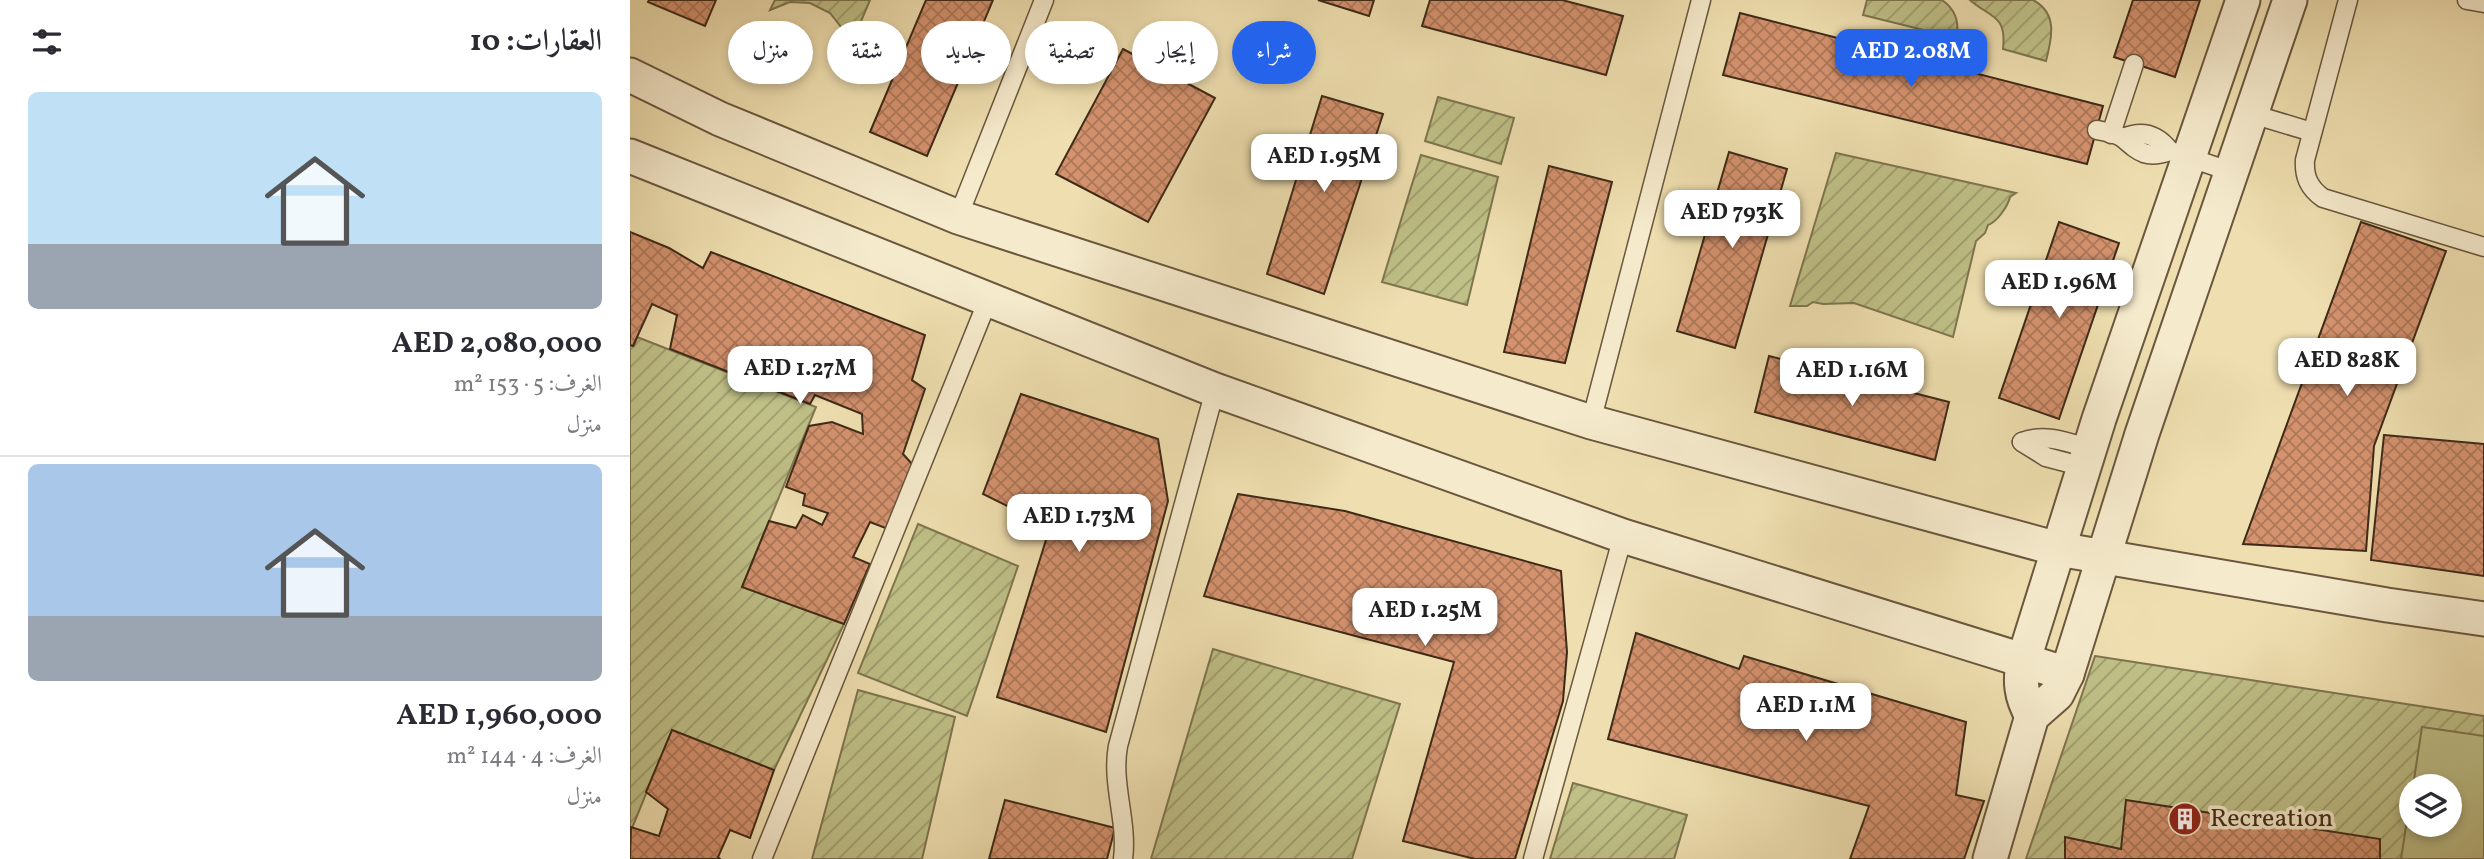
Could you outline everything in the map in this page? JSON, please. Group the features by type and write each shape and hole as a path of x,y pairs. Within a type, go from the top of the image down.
{"street":[{"path":"2032,716 2022,696 2020,685 2024,659 2179,154 2242,0"},
{"path":"1990,859 2032,716 2057,694 2067,674 2142,434 2290,0"},
{"path":"630,75 720,119 958,217 1591,422 2059,549 2484,619"},
{"path":"630,156 1214,390 1623,536 2067,674"}],"lane":[{"path":"958,217 1044,0"},
{"path":"1591,422 1701,0"},
{"path":"2348,0 2312,132 2304,171 2307,182 2323,198 2484,247"},
{"path":"2468,0 2484,3"},
{"path":"2134,64 2110,134 2143,154 2179,154 2232,172"},
{"path":"2252,114 2312,132"},
{"path":"762,859 988,300"},
{"path":"1123,859 1124,833 1115,776 1118,746 1214,390"},
{"path":"1533,859 1623,536"}],"green space":[{"path":"775,0 870,0 861,21 836,21 830,13 810,3 790,2 770,10"},
{"path":"1867,0 1942,0 1956,17 1956,38 1863,15"},
{"path":"1970,0 2033,0 2041,5 2050,19 2051,27 2046,61 2003,49 2004,38 2000,23"},
{"path":"1438,97 1514,118 1501,164 1425,141"},
{"path":"1836,153 2016,193 1976,241 1953,337 1854,303 1813,302 1807,306 1790,306"},
{"path":"1421,155 1498,177 1467,305 1382,282"},
{"path":"637,337 816,407 742,587 844,624 774,770 672,730 630,833 630,345 634,346"},
{"path":"918,524 1018,566 967,716 858,673"},
{"path":"1213,649 1400,704 1352,859 1151,859"},
{"path":"2095,656 2484,716 2484,859 2026,859"},
{"path":"858,690 955,717 922,859 812,859"},
{"path":"2422,727 2484,736 2484,859 2401,859 2404,837 2462,837 2462,774 2415,774"},
{"path":"1573,783 1687,815 1674,859 1550,859"}],"building":[{"path":"716,0 705,26 648,2"},
{"path":"926,0 993,0 984,21 921,21 921,84 957,84 927,156 870,132 890,84 907,84 907,45"},
{"path":"1318,0 1374,0 1369,16"},
{"path":"1430,0 1562,0 1623,16 1606,75 1422,26"},
{"path":"2133,0 2200,0 2175,77 2114,57"},
{"path":"1740,13 2103,106 2087,164 1723,75"},
{"path":"1123,49 1132,54 1132,84 1189,84 1215,98 1148,222 1056,174 1104,84 1118,84 1118,58"},
{"path":"1322,96 1383,114 1324,294 1267,274"},
{"path":"1729,152 1787,169 1735,348 1677,331"},
{"path":"1549,166 1612,182 1565,363 1504,352"},
{"path":"2059,222 2119,243 2059,419 1999,398"},
{"path":"2361,222 2446,251 2374,446 2366,551 2243,544"},
{"path":"630,232 669,248 703,268 711,252 925,335 912,380 925,389 903,454 914,466 888,529 870,522 853,557 870,564 844,624 742,587 769,521 796,528 803,515 822,525 828,513 803,505 805,494 786,487 809,426 832,422 863,434 862,414 815,395 810,404 670,349 677,315 652,304 633,346 630,345"},
{"path":"1769,356 1949,402 1935,460 1755,412"},
{"path":"1021,394 1158,439 1168,501 1106,732 997,697 1050,527 983,494"},
{"path":"2384,435 2484,444 2484,576 2371,560"},
{"path":"1238,494 1345,511 1561,571 1567,652 1563,701 1515,859 1475,859 1403,841 1454,662 1204,596"},
{"path":"1636,633 1739,669 1744,656 1966,722 1956,795 1984,801 1964,859 1850,859 1869,806 1608,739"},
{"path":"672,730 774,770 750,838 730,830 718,857 720,859 630,859 631,827 659,836 668,809 646,792"},
{"path":"1005,800 1115,828 1107,859 989,859"},
{"name":"Recreation","path":"2126,800 2380,839 2380,859 2065,859 2065,837 2121,849"}],"place":[{"name":"Recreation","path":"2185,819"}]}
